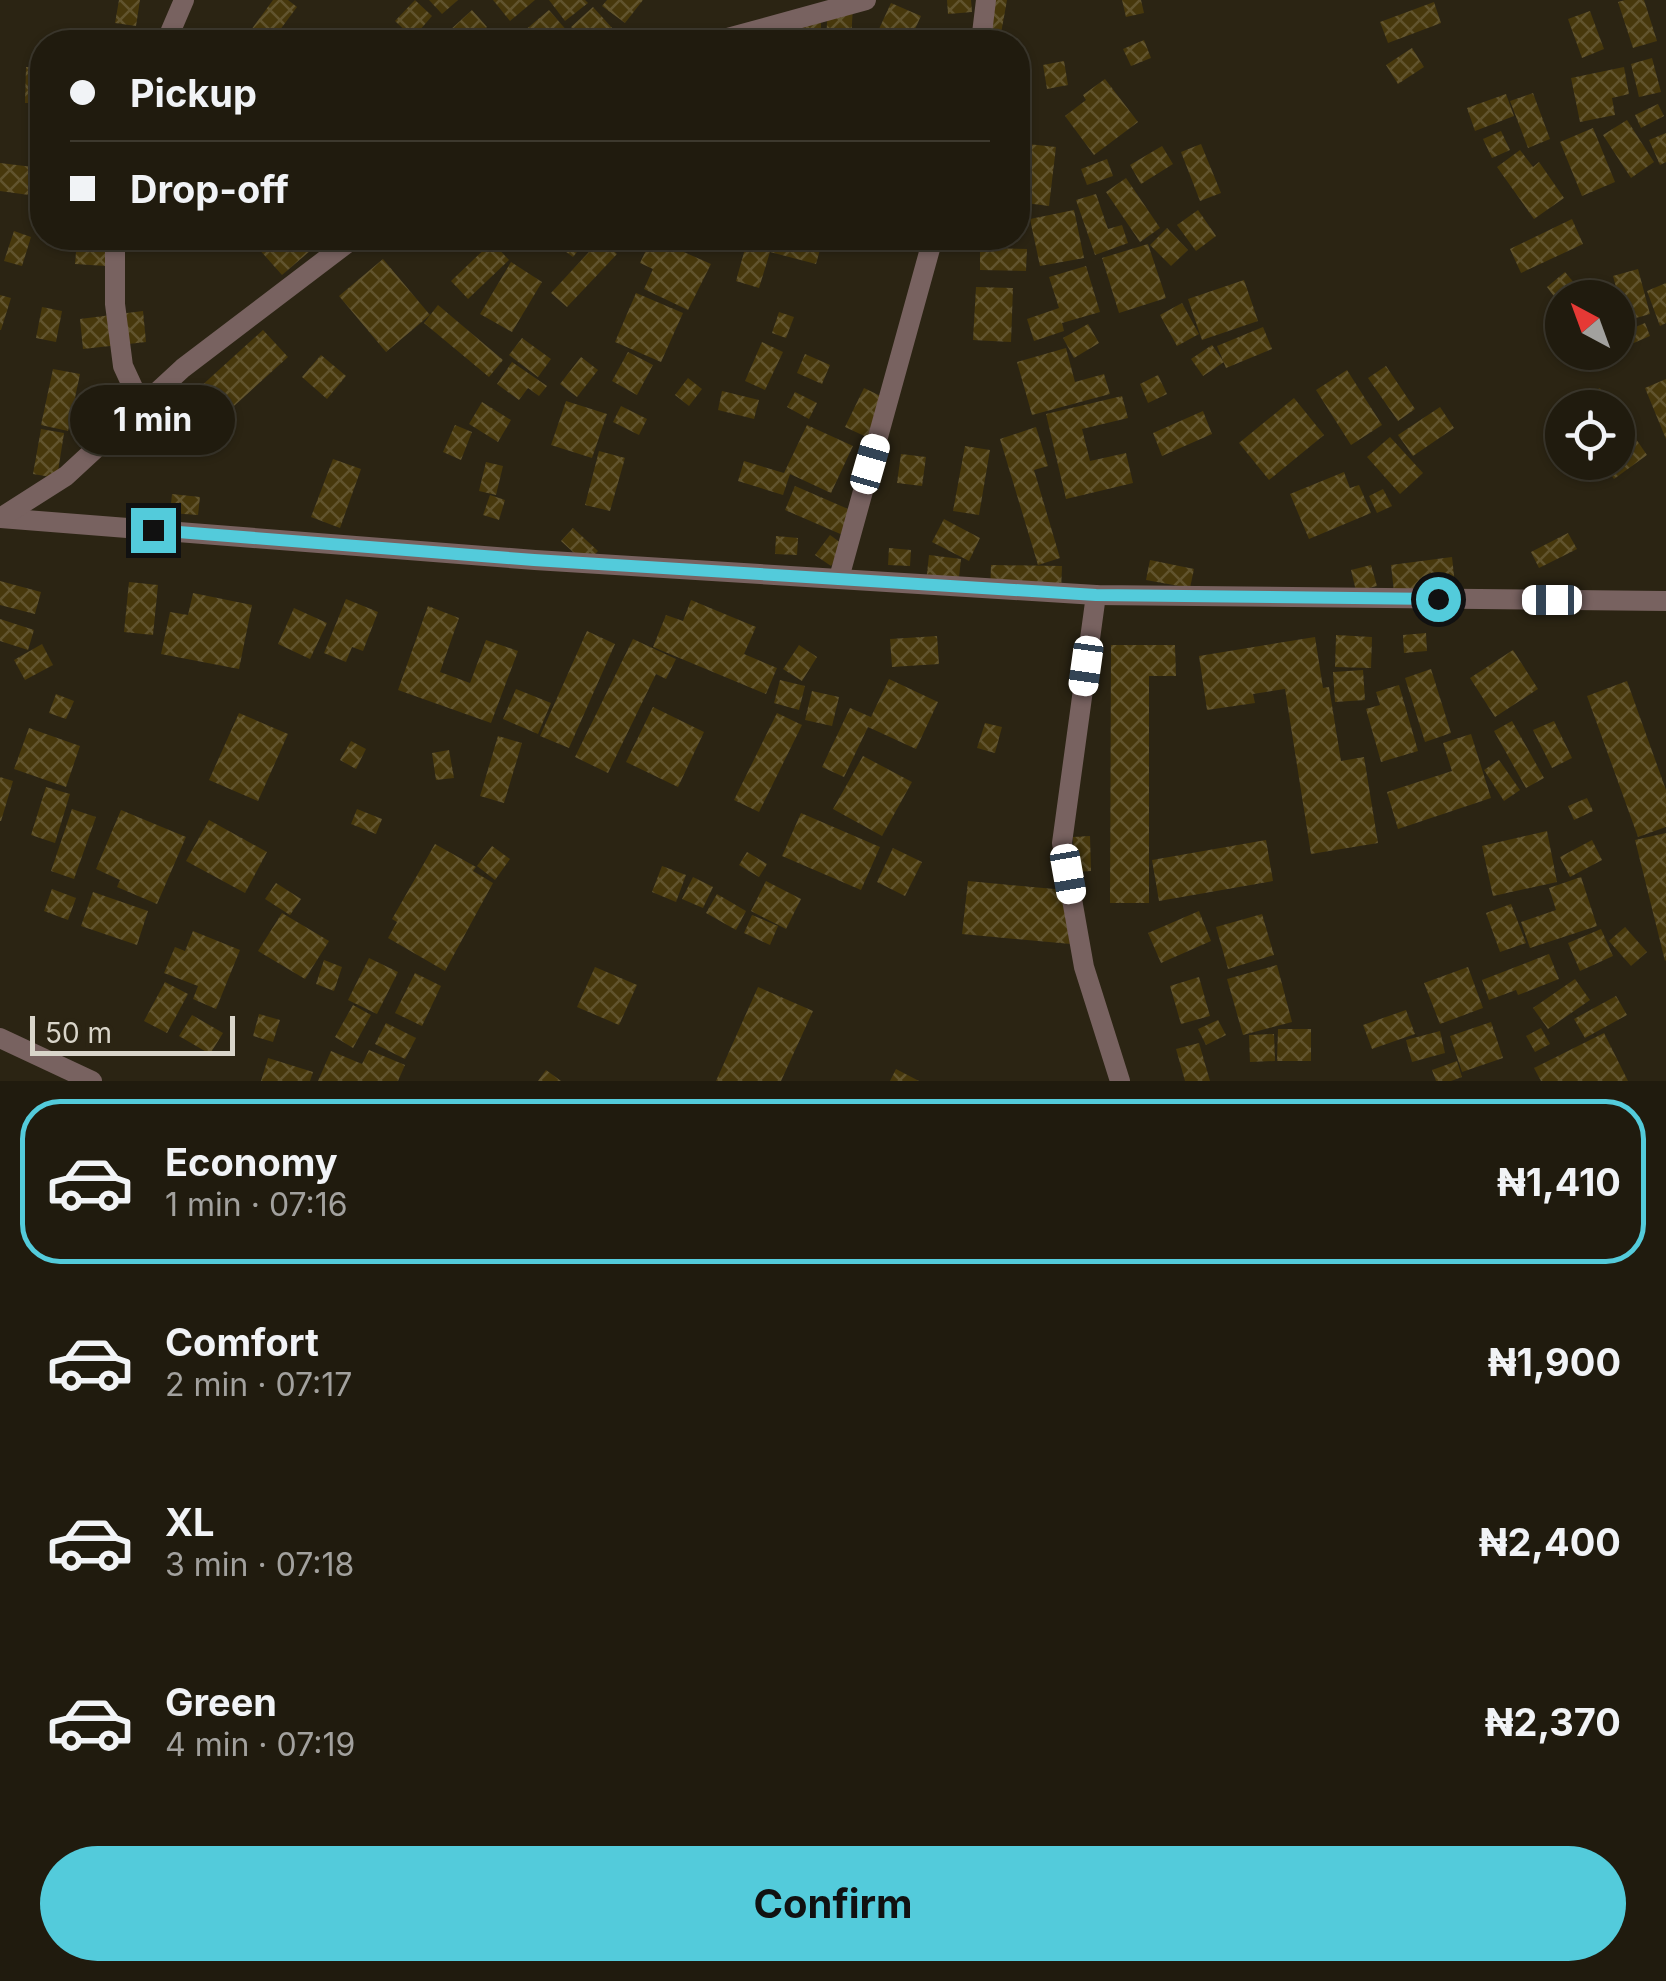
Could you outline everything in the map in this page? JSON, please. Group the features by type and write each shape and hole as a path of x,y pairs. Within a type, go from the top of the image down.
{"street":[{"path":"171,30 184,0"},
{"path":"757,30 866,0"},
{"path":"982,30 986,0"},
{"path":"116,250 115,304 123,366 142,406"},
{"path":"0,518 66,476 184,368 338,250"},
{"path":"839,578 930,250"},
{"path":"0,518 534,560 1096,595 1666,601"},
{"path":"1096,595 1062,843 1084,967 1120,1081"},
{"path":"0,1038 92,1081"}],"building":[{"path":"119,0 140,0 136,26 115,23"},
{"path":"273,0 288,0 297,7 280,30 251,30"},
{"path":"415,0 432,16 420,30 405,30 395,21"},
{"path":"429,0 458,0 442,14"},
{"path":"493,0 535,0 510,21"},
{"path":"549,0 585,0 588,3 565,21"},
{"path":"607,0 643,0 625,23 602,6"},
{"path":"947,0 971,0 972,12 948,14"},
{"path":"980,0 1007,0 1002,30 976,30"},
{"path":"1122,0 1141,0 1144,13 1126,17"},
{"path":"1644,0 1657,41 1633,48 1618,2"},
{"path":"1434,2 1441,23 1388,43 1380,22"},
{"path":"891,3 921,16 915,30 879,30"},
{"path":"828,5 853,5 852,30 827,30"},
{"path":"593,7 613,29 574,30 571,27"},
{"path":"472,10 487,27 484,30 450,30"},
{"path":"549,10 566,30 525,30"},
{"path":"1590,11 1604,49 1582,58 1568,19"},
{"path":"785,17 789,30 751,30"},
{"path":"797,22 821,23 821,30 797,30"},
{"path":"1144,40 1151,58 1131,66 1123,49"},
{"path":"1412,48 1424,67 1398,84 1386,65"},
{"path":"1652,58 1661,92 1639,97 1631,64"},
{"path":"1064,61 1068,85 1047,89 1043,65"},
{"path":"26,67 30,67 30,103 25,103"},
{"path":"1624,67 1629,94 1612,98 1615,115 1580,122 1571,78"},
{"path":"1105,79 1138,122 1094,155 1065,116 1086,100 1083,95"},
{"path":"1533,93 1550,139 1528,148 1510,101"},
{"path":"1506,94 1514,116 1475,131 1467,108"},
{"path":"1658,104 1664,116 1641,128 1635,115"},
{"path":"1627,120 1654,162 1631,178 1603,135"},
{"path":"1593,128 1615,182 1582,196 1560,142"},
{"path":"1501,131 1510,150 1492,158 1483,139"},
{"path":"1666,133 1666,162 1660,165 1649,140"},
{"path":"1030,144 1056,147 1049,206 1030,204"},
{"path":"1201,144 1221,193 1200,201 1181,152"},
{"path":"1162,146 1173,164 1141,184 1130,165"},
{"path":"1520,150 1533,167 1539,162 1564,198 1534,219 1497,167"},
{"path":"1107,159 1113,176 1087,185 1081,169"},
{"path":"0,163 30,167 29,195 0,191"},
{"path":"1126,178 1160,228 1140,242 1106,192"},
{"path":"1096,194 1108,229 1122,225 1128,243 1095,255 1076,200"},
{"path":"1074,210 1084,258 1040,266 1030,219"},
{"path":"1198,210 1216,236 1196,251 1177,225"},
{"path":"1572,219 1583,244 1521,273 1510,249"},
{"path":"1167,228 1188,250 1171,266 1150,245"},
{"path":"14,231 30,237 22,266 4,261"},
{"path":"1148,244 1166,298 1119,313 1102,258"},
{"path":"76,250 107,250 106,266 75,264"},
{"path":"260,250 311,250 282,275"},
{"path":"484,250 500,250 509,260 468,299 451,281"},
{"path":"591,250 613,250 617,254 567,307 551,293"},
{"path":"646,250 679,250 711,264 688,310 644,289 653,269 640,263"},
{"path":"745,250 820,250 816,264 770,252 759,288 736,281"},
{"path":"980,250 1027,250 1026,271 980,270"},
{"path":"383,259 430,315 386,352 339,296"},
{"path":"511,262 542,282 512,332 480,314"},
{"path":"1086,266 1100,312 1062,323 1064,331 1034,341 1027,319 1059,308 1049,277"},
{"path":"1638,269 1650,314 1635,318 1635,280 1614,280 1613,276"},
{"path":"1565,272 1572,280 1555,280"},
{"path":"1244,280 1258,321 1202,340 1188,299"},
{"path":"1666,283 1666,323 1660,326 1647,291"},
{"path":"976,287 1013,288 1011,342 973,340"},
{"path":"636,293 683,313 661,362 615,342"},
{"path":"0,295 11,298 1,330 0,330"},
{"path":"1182,303 1199,334 1177,346 1160,315"},
{"path":"438,305 503,360 489,377 424,323"},
{"path":"42,307 62,311 56,342 36,338"},
{"path":"143,311 146,342 83,349 80,319"},
{"path":"779,312 794,317 786,338 772,333"},
{"path":"1645,323 1650,336 1635,342 1635,327"},
{"path":"1088,324 1099,343 1074,358 1063,338"},
{"path":"1263,327 1272,349 1226,368 1217,346"},
{"path":"263,330 288,357 224,415 199,388"},
{"path":"522,338 551,359 538,377 509,355"},
{"path":"762,342 783,352 765,390 745,381"},
{"path":"1212,345 1224,362 1203,376 1191,359"},
{"path":"1066,348 1075,382 1104,374 1110,394 1032,415 1017,362"},
{"path":"628,352 653,365 637,395 612,381"},
{"path":"805,354 830,365 822,384 797,373"},
{"path":"321,355 346,376 327,399 302,377"},
{"path":"581,357 598,370 577,397 560,384"},
{"path":"512,362 547,386 539,396 528,388 519,400 497,384"},
{"path":"1386,366 1415,409 1398,421 1368,378"},
{"path":"53,369 80,374 68,431 41,425"},
{"path":"1347,370 1382,425 1351,445 1316,390"},
{"path":"1158,375 1167,394 1148,403 1140,384"},
{"path":"688,378 702,389 689,406 675,395"},
{"path":"1666,379 1666,439 1645,388"},
{"path":"864,388 891,401 873,440 845,427"},
{"path":"722,391 759,400 754,419 718,410"},
{"path":"795,392 817,403 809,419 787,407"},
{"path":"1122,396 1128,418 1082,429 1090,461 1126,453 1133,483 1066,499 1046,414"},
{"path":"1294,398 1324,435 1269,480 1239,443"},
{"path":"204,399 222,418 201,439 182,419"},
{"path":"566,401 607,414 592,458 551,445"},
{"path":"482,402 511,420 498,442 469,424"},
{"path":"621,406 647,419 639,435 613,422"},
{"path":"1440,407 1454,428 1413,456 1398,435"},
{"path":"1203,411 1212,434 1162,456 1153,433"},
{"path":"455,425 472,432 461,460 443,452"},
{"path":"807,425 853,446 831,493 790,474 783,495 738,481 744,461 784,473"},
{"path":"1036,427 1048,466 1034,470 1060,558 1038,565 1000,439"},
{"path":"41,429 64,433 57,478 33,474"},
{"path":"1390,437 1423,473 1400,494 1367,457"},
{"path":"1635,438 1647,455 1635,464"},
{"path":"965,446 990,450 979,515 953,511"},
{"path":"599,451 625,458 610,511 585,505"},
{"path":"901,454 926,457 922,486 897,483"},
{"path":"333,459 361,469 340,528 311,517"},
{"path":"486,462 503,466 496,495 479,491"},
{"path":"1344,472 1350,488 1359,485 1371,513 1309,539 1290,494"},
{"path":"795,486 855,512 845,536 785,510"},
{"path":"1383,489 1392,506 1377,513 1369,496"},
{"path":"172,494 200,497 198,515 170,513"},
{"path":"490,495 505,500 499,520 483,515"},
{"path":"944,519 980,538 969,561 932,542"},
{"path":"573,528 598,551 586,564 561,541"},
{"path":"1568,533 1577,549 1539,568 1531,552"},
{"path":"830,535 845,546 831,566 815,555"},
{"path":"776,536 798,538 797,555 775,554"},
{"path":"889,548 911,550 910,566 888,565"},
{"path":"929,555 961,559 958,587 926,583"},
{"path":"1452,557 1455,585 1394,592 1391,565"},
{"path":"1150,560 1194,569 1190,588 1146,580"},
{"path":"991,565 1062,566 1061,592 990,591"},
{"path":"1371,565 1377,586 1356,591 1351,570"},
{"path":"0,581 41,592 35,614 0,605"},
{"path":"129,582 158,585 153,635 124,632"},
{"path":"193,593 252,605 239,669 161,654 170,612 188,615"},
{"path":"346,599 378,612 363,651 352,647 346,662 324,653"},
{"path":"691,600 756,627 744,654 777,668 766,694 653,647 666,615 683,621"},
{"path":"428,606 459,618 440,672 470,683 486,640 518,651 491,723 398,690"},
{"path":"294,608 327,623 310,659 278,644"},
{"path":"0,619 34,630 28,650 0,641"},
{"path":"587,631 615,644 569,748 540,736"},
{"path":"1426,633 1427,651 1404,653 1403,635"},
{"path":"1336,635 1372,637 1371,668 1335,667"},
{"path":"937,636 939,664 892,667 890,639"},
{"path":"1315,637 1323,688 1329,687 1341,761 1364,757 1378,843 1311,854 1285,689 1253,694 1255,703 1207,710 1199,656"},
{"path":"633,639 676,659 666,679 656,674 608,773 575,757"},
{"path":"42,644 53,665 25,680 14,660"},
{"path":"799,645 817,657 802,681 783,669"},
{"path":"1111,645 1175,645 1176,676 1149,676 1149,903 1110,903"},
{"path":"1513,650 1538,689 1495,717 1470,678"},
{"path":"1431,669 1451,733 1425,742 1405,678"},
{"path":"1363,670 1365,700 1335,702 1333,672"},
{"path":"889,679 938,702 916,749 868,727 844,777 822,767 850,708 871,717"},
{"path":"780,680 805,686 799,710 774,703"},
{"path":"1627,681 1666,790 1666,827 1638,837 1587,696"},
{"path":"1399,685 1418,751 1381,762 1366,709 1380,705 1376,692"},
{"path":"516,689 551,703 538,734 503,719"},
{"path":"812,691 839,697 832,726 805,720"},
{"path":"56,694 74,701 66,719 49,713"},
{"path":"653,707 704,732 678,787 626,762"},
{"path":"239,713 288,734 258,801 209,780"},
{"path":"777,713 802,725 759,812 734,800"},
{"path":"1512,721 1544,778 1526,788 1494,731"},
{"path":"1554,721 1572,758 1552,768 1533,730"},
{"path":"985,723 1002,727 995,753 977,748"},
{"path":"29,728 80,746 66,787 14,769"},
{"path":"1471,734 1491,798 1398,829 1387,792 1452,771 1443,743"},
{"path":"498,736 522,743 504,803 480,796"},
{"path":"351,741 366,749 356,769 340,760"},
{"path":"449,750 454,778 436,780 432,753"},
{"path":"863,756 912,782 882,836 833,809"},
{"path":"1499,760 1520,790 1504,801 1484,770"},
{"path":"0,777 13,781 1,821 0,821"},
{"path":"46,787 70,794 55,843 31,835"},
{"path":"1587,798 1593,811 1574,820 1568,806"},
{"path":"72,809 96,817 74,879 51,871"},
{"path":"357,809 382,819 376,834 351,824"},
{"path":"121,810 186,837 157,904 117,887 120,880 96,869"},
{"path":"801,813 880,847 861,890 782,856"},
{"path":"209,820 267,852 245,893 186,861"},
{"path":"1547,831 1557,882 1493,896 1482,846"},
{"path":"1666,833 1666,960 1665,961 1635,840"},
{"path":"1090,836 1091,871 1074,872 1073,837"},
{"path":"1266,840 1273,881 1159,901 1152,860"},
{"path":"1592,840 1602,860 1570,877 1560,857"},
{"path":"435,844 476,867 473,871 493,883 445,971 388,938 397,922 392,919"},
{"path":"492,846 510,859 495,880 477,866"},
{"path":"893,848 922,862 905,896 877,882"},
{"path":"747,852 767,864 759,877 739,865"},
{"path":"662,866 686,875 676,902 652,892"},
{"path":"693,877 713,887 703,908 682,899"},
{"path":"1581,877 1597,926 1530,948 1521,922 1556,910 1549,888"},
{"path":"766,881 801,899 786,929 751,911"},
{"path":"968,881 1076,891 1071,944 962,934"},
{"path":"276,883 301,899 290,915 265,899"},
{"path":"52,889 76,898 68,920 44,911"},
{"path":"93,892 148,911 137,945 81,926"},
{"path":"717,894 746,911 736,930 706,913"},
{"path":"1511,904 1526,943 1500,952 1486,913"},
{"path":"1199,911 1211,941 1161,963 1148,933"},
{"path":"282,913 329,941 305,979 258,951"},
{"path":"1262,914 1274,955 1228,969 1216,927"},
{"path":"752,915 778,926 770,945 744,933"},
{"path":"1625,927 1647,952 1631,966 1609,941"},
{"path":"1601,929 1613,956 1580,971 1568,943"},
{"path":"193,931 240,950 216,1009 193,999 198,986 164,973 175,947 185,951"},
{"path":"1549,954 1559,979 1518,995 1516,990 1489,1000 1482,980"},
{"path":"369,958 398,972 377,1014 348,1000"},
{"path":"324,960 342,967 334,991 316,984"},
{"path":"1277,965 1292,1022 1243,1035 1227,979"},
{"path":"595,967 637,985 619,1025 577,1007"},
{"path":"1468,967 1483,1008 1440,1024 1424,983"},
{"path":"415,973 441,986 422,1026 395,1013"},
{"path":"1199,977 1210,1016 1181,1024 1170,986"},
{"path":"1575,979 1590,1000 1548,1029 1533,1008"},
{"path":"165,982 188,994 167,1033 144,1021"},
{"path":"758,987 813,1011 781,1081 716,1081"},
{"path":"1616,996 1627,1015 1585,1038 1574,1019"},
{"path":"353,1005 371,1015 353,1048 335,1037"},
{"path":"1406,1010 1415,1034 1372,1049 1363,1025"},
{"path":"259,1014 280,1020 273,1042 253,1036"},
{"path":"192,1015 223,1033 210,1054 179,1036"},
{"path":"1218,1020 1226,1035 1206,1045 1198,1029"},
{"path":"1491,1022 1503,1058 1462,1072 1450,1036"},
{"path":"386,1023 416,1038 405,1059 375,1044"},
{"path":"1541,1028 1550,1044 1535,1052 1526,1036"},
{"path":"1278,1029 1311,1029 1311,1061 1277,1061"},
{"path":"1440,1031 1445,1053 1412,1062 1406,1040"},
{"path":"1604,1033 1628,1081 1541,1081 1534,1068"},
{"path":"1274,1034 1275,1061 1250,1062 1249,1035"},
{"path":"1199,1043 1210,1081 1185,1081 1176,1049"},
{"path":"369,1050 405,1065 398,1081 318,1081 331,1051 362,1064"},
{"path":"268,1058 313,1072 310,1081 261,1081"},
{"path":"1457,1061 1462,1077 1436,1081 1432,1070"},
{"path":"896,1069 919,1081 890,1081"},
{"path":"546,1070 561,1081 538,1081"}],"route":[{"path":"153,530 534,560 1096,595 1438,599"}]}
